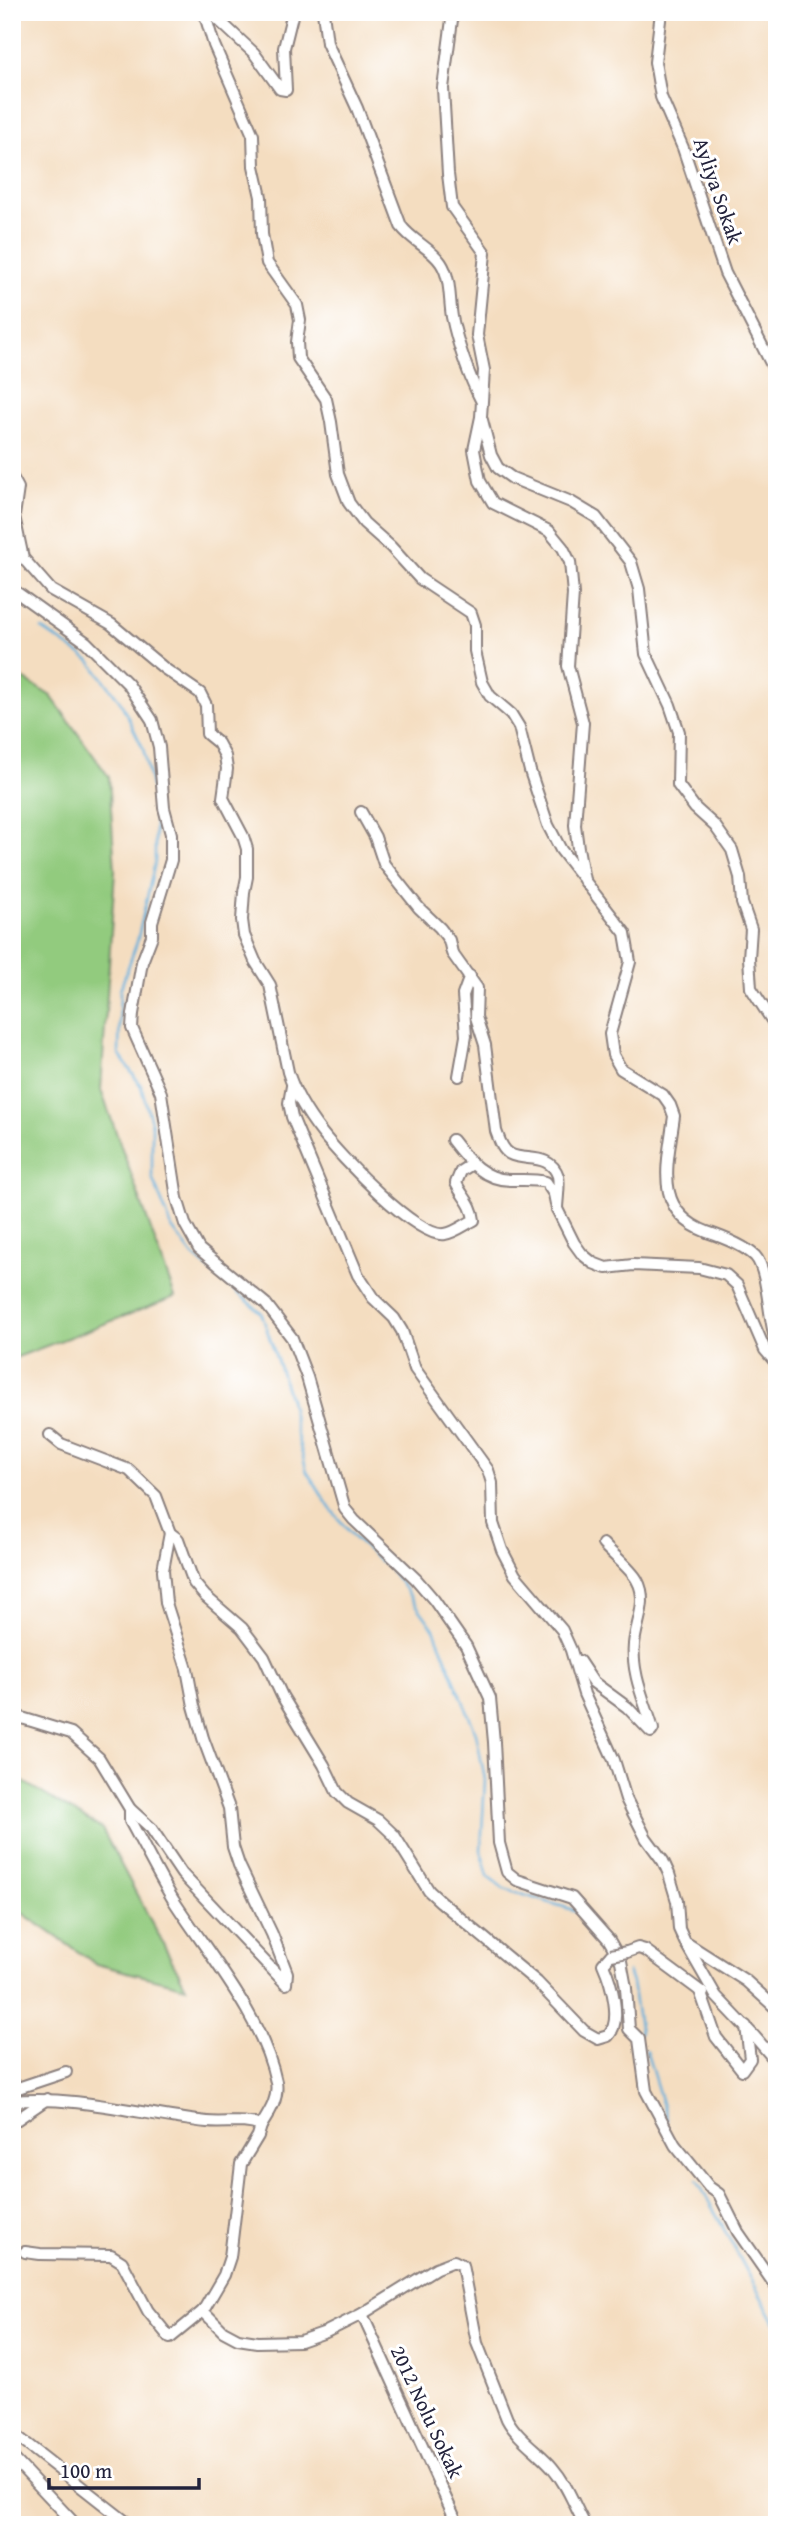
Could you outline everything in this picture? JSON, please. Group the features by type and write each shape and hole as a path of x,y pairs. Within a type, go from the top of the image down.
{"street":[{"path":"204,12 214,45 253,135 254,166 261,197 261,234 267,263 297,305 300,320 298,358 326,399 338,474 349,503 364,523 391,547 420,579 471,612 475,625 475,651 482,682 490,696 511,714 519,727 548,825 561,850 625,933 630,962 610,1034 612,1055 621,1069 663,1095 674,1115 667,1187 671,1204 693,1227 723,1238 754,1256 764,1270 772,1332 777,1345"},
{"path":"210,12 254,53 280,89 286,90 284,48 293,12"},
{"path":"323,12 327,43 357,108 401,226 409,237 432,253 447,276 456,331 473,385 482,401"},
{"path":"453,12 443,88 448,174 453,207 485,253 477,335 484,370 481,417 474,450 480,481 494,503 549,531 570,562 573,594 568,666 583,723 575,825 584,880"},
{"name":"Ayliya Sokak","path":"662,12 655,62 661,97 683,148 725,274 777,375"},
{"path":"481,417 498,468 512,478 571,502 596,517 631,562 639,589 646,654 670,705 679,732 678,785 695,808 715,826 732,850 751,929 751,988 777,1028"},
{"path":"12,477 18,488 14,516 23,558 41,580 62,598 111,624 132,643 200,693 206,705 207,734 218,743 225,756 227,769 223,798 247,849 242,920 244,935 255,961 270,985 292,1086 306,1111 340,1155 418,1226 444,1234 474,1220 472,1206 462,1196 456,1184 461,1171 472,1164"},
{"path":"12,589 86,642 108,663 137,696 152,720 156,733 164,807 171,834 171,860 152,922 152,936 142,962 132,1028 160,1093 177,1198 185,1224 199,1249 266,1304 292,1338 307,1377 345,1509 416,1579 466,1646 490,1698 499,1843 507,1872 517,1881 572,1898 613,1945 621,1961 629,2029 639,2039 646,2091 675,2145 709,2187 719,2194 738,2232 777,2288"},
{"path":"361,812 375,837 384,864 419,908 440,928 449,940 452,953 477,988 476,1017 485,1045 500,1144 510,1155 537,1158 550,1164 558,1176 557,1209"},
{"path":"459,1076 466,1036 463,995 470,976"},
{"path":"292,1086 289,1103 292,1117 358,1275 373,1298 394,1318 402,1331 415,1369 488,1469 492,1483 493,1523 502,1550 514,1575 562,1630 584,1694 614,1759 626,1799 669,1874 674,1887 679,1929 685,1942 716,1996 746,2026 774,2059 777,2067"},
{"path":"452,1140 483,1173 509,1181 533,1178 547,1182 574,1242 582,1254 593,1263 606,1268 633,1265 699,1268 726,1275 741,1291 765,1350 777,1364"},
{"path":"50,1435 61,1444 129,1470 156,1496 170,1532 178,1539 194,1583 242,1628 264,1657 282,1696 324,1765 337,1792 348,1803 378,1820 394,1835 429,1891 537,1982 583,2032 598,2039 608,2036 615,2025 611,1982 603,1964 611,1955 638,1948 645,1950 699,1992 716,1996"},
{"path":"12,1715 71,1733 99,1758 130,1809 151,1828 181,1874 286,1984 287,1973 272,1934 233,1847 227,1800 203,1738 187,1669 166,1603 163,1570 170,1532"},
{"path":"571,1650 588,1677 627,1707 651,1732 653,1729 639,1685 634,1657 642,1593 633,1574 603,1544"},
{"path":"25,2252 111,2255 122,2262 148,2311 170,2338 203,2311 224,2275 230,2257 241,2164 275,2102 277,2084 263,2045 241,2002 172,1898 130,1821 130,1809"},
{"path":"685,1942 746,1981 777,2009"},
{"path":"699,1992 716,2037 742,2070 750,2059 746,2026"},
{"path":"12,2090 66,2072"},
{"path":"12,2101 49,2098 208,2122 250,2122 261,2126"},
{"path":"12,2123 49,2098"},
{"path":"203,2311 223,2331 238,2339 300,2342 362,2315 436,2268 454,2261 462,2265 477,2343 507,2419 512,2429 552,2467 563,2482 585,2525"},
{"name":"2012 Nolu Sokak","path":"362,2315 458,2525"},
{"path":"12,2438 19,2438 130,2525"},
{"path":"12,2457 76,2525"}],"green space":[{"path":"12,672 51,696 109,777 115,870 101,1090 175,1297 12,1359"},
{"path":"12,1775 102,1829 186,1987 96,1964 12,1906"}],"waterway":[{"path":"42,629 90,661 120,701 143,748 155,804 155,862 137,942 120,990 119,1054 141,1086 152,1125 152,1177 172,1228 193,1256 261,1312 290,1399 307,1472 330,1508 354,1538 391,1570 434,1629 476,1733 485,1780 481,1850 488,1876 504,1889 577,1911"},
{"path":"628,1972 640,2033"},
{"path":"646,2050 667,2120"},
{"path":"697,2180 777,2326"}]}
